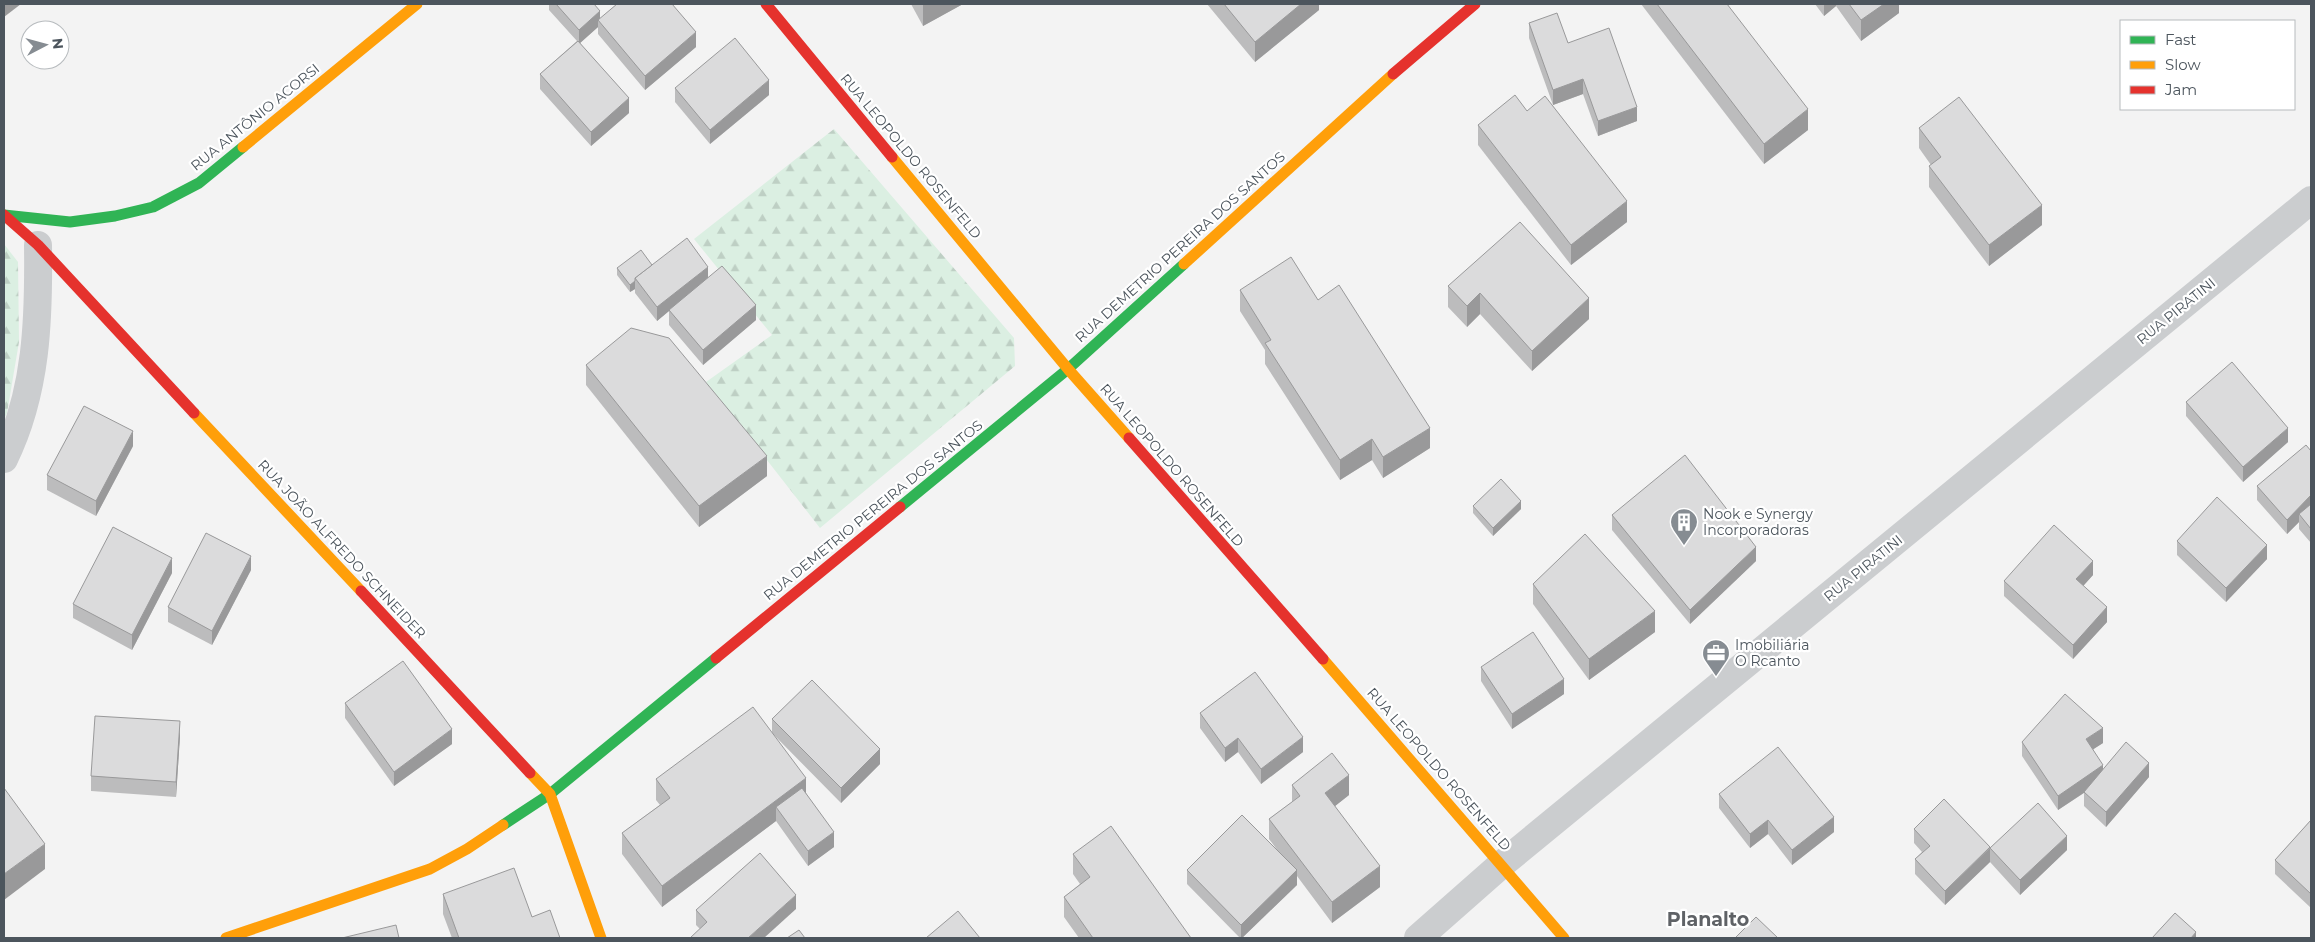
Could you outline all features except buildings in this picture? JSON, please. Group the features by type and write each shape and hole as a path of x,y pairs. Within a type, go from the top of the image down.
{"street":[{"name":"RUA ANTÔNIO ACORSI","path":"4,215 70,222 115,216 161,203 200,183 417,4"},
{"name":"RUA LEOPOLDO ROSENFELD","path":"766,4 1068,369 1502,864 1564,938"},
{"name":"RUA DEMETRIO PEREIRA DOS SANTOS","path":"226,938 430,869 467,849 550,794 1068,369 1413,56 1475,4"},
{"name":"RUA PIRATINI","path":"1418,938 1502,864 2311,200"},
{"name":"RUA JOÃO ALFREDO SCHNEIDER","path":"4,215 38,245 550,794 601,938"},
{"path":"4,460 25,404 34,361 38,301 38,245"}],"green space":[{"path":"834,129 1014,338 1015,366 820,528 706,382 772,335 694,239"},
{"path":"4,244 18,262 19,342 7,413 4,419"}],"traffic: fast":[{"path":"4,215 70,222 115,216 153,207 199,183 243,147"},
{"path":"900,507 1068,369 1184,264"},
{"path":"503,825 550,794 716,658"}],"traffic: slow":[{"path":"243,147 417,4"},
{"path":"1184,264 1393,74"},
{"path":"892,157 1068,369 1129,438"},
{"path":"194,413 361,591"},
{"path":"1323,659 1564,938"},
{"path":"530,773 550,794 601,938"},
{"path":"226,938 430,869 467,849 503,825"}],"traffic: jam":[{"path":"766,4 892,157"},
{"path":"1393,74 1475,4"},
{"path":"4,215 38,245 194,413"},
{"path":"1129,438 1323,659"},
{"path":"716,658 900,507"},
{"path":"361,591 530,773"}],"place":[{"name":"Nook e Synergy Incorporadoras","path":"1684,546"},
{"name":"Imobiliária O Rcanto","path":"1716,677"}],"district":[{"name":"Planalto","path":"1708,919"}]}
